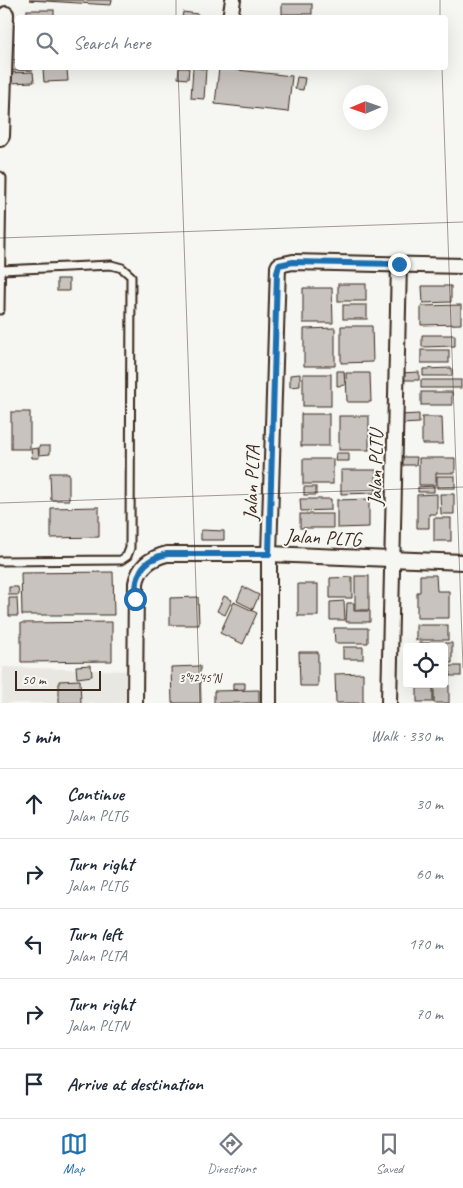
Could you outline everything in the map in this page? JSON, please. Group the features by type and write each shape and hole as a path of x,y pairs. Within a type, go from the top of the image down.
{"street":[{"path":"230,15 233,0"},
{"path":"0,139 2,136 6,14"},
{"name":"Jalan PLTA","path":"269,703 269,554 277,273 279,265 293,262 399,264"},
{"path":"399,264 463,266"},
{"name":"Jalan PLTU","path":"389,703 399,264"},
{"name":"Jalan PLTG","path":"135,703 136,583 141,568 152,559 167,554 269,554 463,562"}],"lane":[{"path":"0,176 2,178 0,310"},
{"path":"0,561 122,560 128,556 130,548 131,276 122,268 111,264 1,270"}],"shaded area":[{"path":"3,667 126,671 125,703 2,703"}],"building":[{"path":"29,0 112,0 111,5"},
{"path":"282,4 312,4 312,14 282,14"},
{"path":"27,10 54,10 54,15 27,15"},
{"path":"183,12 198,14 198,15 182,15"},
{"path":"12,43 15,43 15,60 12,60"},
{"path":"8,63 15,63 15,70 33,70 9,71"},
{"path":"43,70 67,70 68,81 44,82"},
{"path":"179,70 189,70 188,79 178,78"},
{"path":"193,70 206,70 204,99 191,98"},
{"path":"219,70 237,70 292,76 288,112 215,104"},
{"path":"33,72 34,82 9,83 8,73"},
{"path":"297,77 305,78 303,90 295,89"},
{"path":"57,279 69,279 69,291 57,291"},
{"path":"338,284 366,284 366,301 338,301"},
{"path":"422,286 451,286 451,302 423,303"},
{"path":"303,288 332,288 333,323 303,323"},
{"path":"343,305 367,305 367,319 343,319"},
{"path":"461,305 461,324 421,325 421,306"},
{"path":"341,326 372,326 373,362 341,363"},
{"path":"335,328 335,366 304,366 304,329"},
{"path":"422,335 455,335 455,346 422,347"},
{"path":"421,350 449,350 449,363 421,363"},
{"path":"452,368 452,376 423,376 423,369"},
{"path":"337,371 344,371 345,385 337,386"},
{"path":"419,372 419,380 401,380 401,373"},
{"path":"346,373 370,373 371,402 347,402"},
{"path":"300,374 300,386 290,387 290,375"},
{"path":"303,374 331,374 331,406 303,406"},
{"path":"421,380 461,380 461,388 421,388"},
{"path":"421,392 452,392 452,405 421,405"},
{"path":"11,412 30,412 30,449 11,449"},
{"path":"301,414 329,414 329,446 301,446"},
{"path":"419,414 419,423 401,424 400,415"},
{"path":"339,416 369,416 369,450 339,450"},
{"path":"422,417 442,417 443,444 422,444"},
{"path":"39,446 50,446 50,454 39,455"},
{"path":"38,448 39,458 32,458 31,449"},
{"path":"336,453 349,453 349,461 335,461"},
{"path":"398,457 417,457 416,465 398,465"},
{"path":"419,458 455,458 455,473 436,473 436,485 419,485"},
{"path":"303,459 333,459 333,484 303,484"},
{"path":"341,470 376,470 376,493 341,494"},
{"path":"50,473 69,473 69,500 51,500"},
{"path":"437,476 455,476 455,488 437,488"},
{"path":"434,486 434,492 418,492 418,487"},
{"path":"304,487 316,487 316,495 304,495"},
{"path":"437,494 437,514 429,514 429,528 417,528 417,495"},
{"path":"440,494 454,494 454,514 441,514"},
{"path":"300,499 331,499 331,510 301,511"},
{"path":"369,499 369,527 337,528 337,500"},
{"path":"99,507 99,537 51,538 51,508"},
{"path":"300,514 333,514 333,528 300,528"},
{"path":"434,518 451,518 451,541 434,541"},
{"path":"201,530 224,531 224,540 201,540"},
{"path":"113,572 114,615 22,615 21,573"},
{"path":"420,575 436,575 437,591 449,591 449,618 417,618 417,592 420,592"},
{"path":"355,576 369,576 369,610 355,610"},
{"path":"352,577 352,598 330,598 330,578"},
{"path":"298,584 318,584 318,616 298,616"},
{"path":"9,587 18,587 19,595 9,595"},
{"path":"243,587 259,595 253,609 237,601"},
{"path":"224,596 232,600 225,615 217,611"},
{"path":"198,597 199,625 170,625 170,598"},
{"path":"9,598 17,598 18,616 9,616"},
{"path":"344,601 345,620 330,620 330,602"},
{"path":"234,602 257,613 243,644 220,633"},
{"path":"347,603 354,603 354,611 370,611 370,622 346,622"},
{"path":"112,622 112,661 21,662 21,623"},
{"path":"416,625 448,625 448,640 416,640"},
{"path":"334,628 368,628 368,643 335,643"},
{"path":"448,643 452,643 452,663 448,663"},
{"path":"343,647 363,647 363,659 343,659"},
{"path":"299,652 318,652 318,686 300,686"},
{"path":"91,665 92,676 77,678 76,666"},
{"path":"200,666 201,703 172,703 171,667"},
{"path":"450,666 461,666 461,676 450,676"},
{"path":"449,669 449,703 434,703 434,688 448,688"},
{"path":"363,673 363,703 336,703 335,674"},
{"path":"80,680 81,703 59,703 59,681"},
{"path":"233,683 245,683 245,689 233,690"},
{"path":"417,688 433,688 433,702 417,702"},
{"path":"259,690 259,703 214,703 214,691"}],"route":[{"path":"135,599 136,583 141,568 152,559 160,556 167,554 269,554 277,273 279,265 293,262 399,264"}]}
